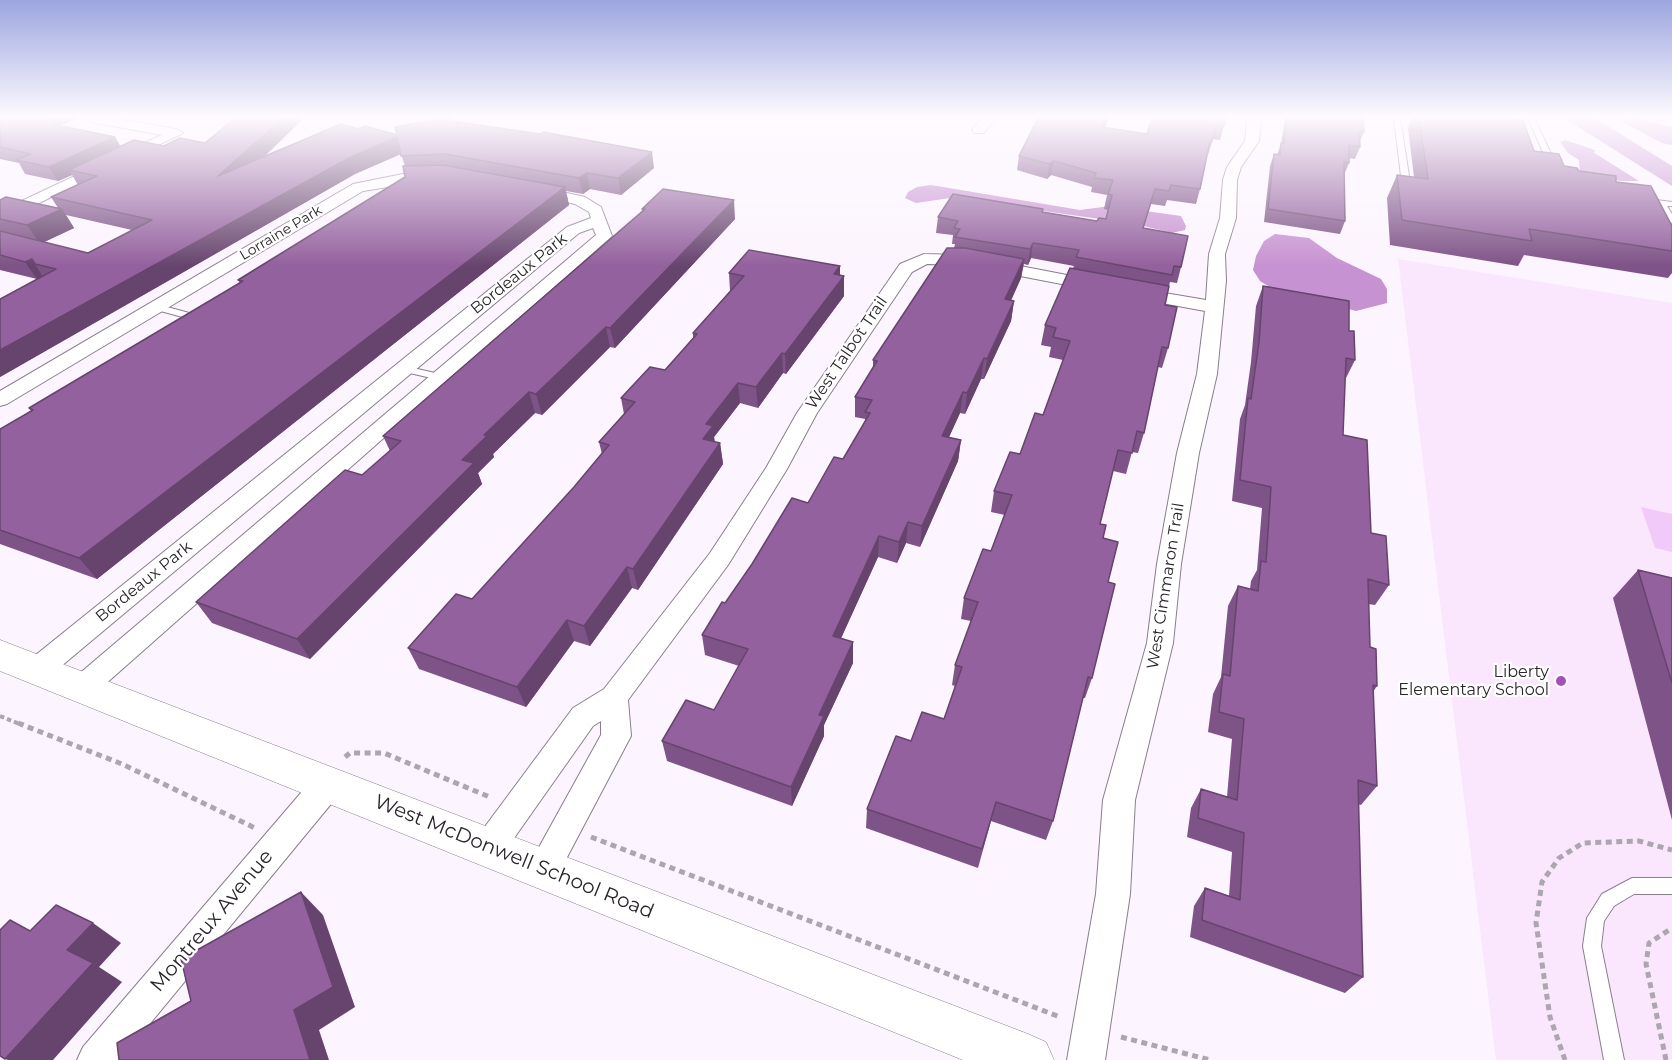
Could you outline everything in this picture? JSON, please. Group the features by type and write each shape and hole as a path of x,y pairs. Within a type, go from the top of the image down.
{"main road":[{"name":"West McDonwell School Road","path":"19,662 83,687 339,768 489,847 1028,1060"}],"street":[{"path":"0,217 105,167"},
{"name":"West Cimmaron Trail","path":"1089,1044 1113,894 1119,800 1142,724 1160,643 1169,564 1188,453 1206,374 1212,307 1217,281 1216,254 1230,203 1230,180 1234,167"},
{"name":"Lorraine Park","path":"0,400 358,187 403,178 448,176"},
{"path":"372,203 403,178"},
{"path":"518,188 580,200 596,210 600,220"},
{"name":"Bordeaux Park","path":"19,662 165,565 573,230 600,220 604,236 83,687"},
{"name":"West Talbot Trail","path":"489,847 583,717 614,697 719,559 776,469 807,413 906,268 924,259 963,260 1212,307"},
{"path":"170,329 210,304"},
{"path":"165,565 207,579"},
{"path":"543,869 616,736 614,697"},
{"name":"Montreux Avenue","path":"96,1060 339,768"}],"lane":[{"path":"1403,167 1404,177"},
{"path":"1554,167 1556,173"},
{"path":"1631,199 1672,204"},
{"path":"1662,203 1672,221"},
{"path":"156,308 190,316"},
{"path":"404,369 440,377"},
{"path":"1614,1060 1592,946 1596,918 1608,900 1632,886 1672,886"}],"path":[{"path":"0,716 122,764 256,828"},
{"path":"339,768 384,753 517,808"},
{"path":"565,827 1089,1044 1210,1060"},
{"path":"1666,1060 1646,964 1649,943 1672,928"}],"shaded area":[{"path":"1579,167 1618,167 1639,181 1621,181 1580,175"},
{"path":"1643,167 1672,167 1672,186"},
{"path":"931,185 1080,210 1110,206 1181,216 1186,226 1185,230 1172,233 1136,224 950,198 916,203 905,198 908,192 917,187"},
{"path":"1275,234 1309,238 1337,258 1381,279 1387,289 1387,303 1356,311 1273,289 1260,281 1253,270 1256,256 1264,241"},
{"name":"Liberty Elementary School","path":"1398,259 1672,303 1672,1060 1496,1060"},
{"path":"1641,507 1672,514 1672,552 1655,548"}],"building":[{"path":"74,167 228,167 218,176 238,167 332,167 0,350 0,299 56,269 35,264 32,259 25,262 0,255 0,231 88,253 152,220 51,197 97,176 69,170"},
{"path":"403,167 457,167 565,187 79,558 0,530 0,429 33,410 29,408 243,281 238,280 405,177"},
{"path":"520,167 632,167 618,178 587,173 579,178"},
{"path":"1077,167 1204,167 1200,189 1171,185 1169,191 1155,189 1143,228 1188,236 1181,267 1174,266 1172,275 1076,257 1079,250 1033,243 1030,249 955,237 960,229 954,228 958,221 938,217 953,194 1043,209 1042,212 1097,221 1099,218 1106,219 1112,195 1108,194 1113,180 1094,178 1096,173"},
{"path":"1273,167 1344,167 1345,221 1268,209"},
{"path":"1426,167 1574,167 1579,171 1616,176 1616,182 1651,186 1672,226 1672,251 1529,229 1532,241 1402,220 1397,175 1428,179"},
{"path":"663,189 734,200 610,328 606,327 536,394 529,392 484,435 487,436 462,460 474,463 297,639 196,602 345,470 362,475 401,441 383,436 645,209 642,209"},
{"path":"6,197 62,209 27,225 0,219 0,200"},
{"path":"947,248 965,248 1024,259 1005,299 1014,301 987,359 984,358 967,393 963,392 942,436 961,440 922,526 908,522 899,542 879,536 833,636 853,642 819,715 824,716 791,787 662,741 686,700 714,710 748,649 702,635 722,602 725,603 752,564 792,498 808,503 834,457 843,459 870,413 865,412 872,400 855,397 877,361 873,360"},
{"path":"749,250 840,266 834,274 844,276 785,354 782,353 756,387 738,383 706,424 713,426 703,439 720,443 633,569 627,567 584,626 567,620 517,687 408,648 456,594 472,599 574,487 609,445 599,442 635,402 621,398 650,367 665,370 697,334 693,333 744,276 729,273"},
{"path":"1070,268 1169,286 1165,305 1177,307 1168,348 1162,347 1144,433 1137,431 1132,453 1118,450 1100,524 1106,525 1103,538 1118,542 1108,582 1115,584 1092,678 1088,677 1053,821 996,802 982,849 867,809 896,736 911,741 922,712 944,719 962,667 955,665 978,602 964,598 983,549 991,551 1012,495 994,491 1010,452 1020,454 1035,413 1043,415 1070,341 1053,337 1056,328 1045,325"},
{"path":"1263,286 1349,301 1349,331 1354,331 1355,360 1346,358 1343,435 1367,440 1371,533 1386,536 1389,585 1368,579 1370,647 1376,649 1377,686 1373,685 1377,786 1358,780 1363,977 1202,920 1205,888 1240,900 1244,833 1198,818 1201,789 1237,800 1244,719 1219,712 1223,674 1230,676 1238,586 1258,591 1261,561 1266,562 1271,487 1240,480 1248,398 1251,399 1259,342"},
{"path":"1638,570 1672,578 1672,683"},
{"path":"301,892 333,987 294,1010 310,1060 119,1060 117,1043 191,1001 181,959"},
{"path":"56,905 93,923 67,950 93,963 5,1059 0,1056 0,930 10,920 30,931"}],"place":[{"name":"Liberty Elementary School","path":"1561,681"}]}
